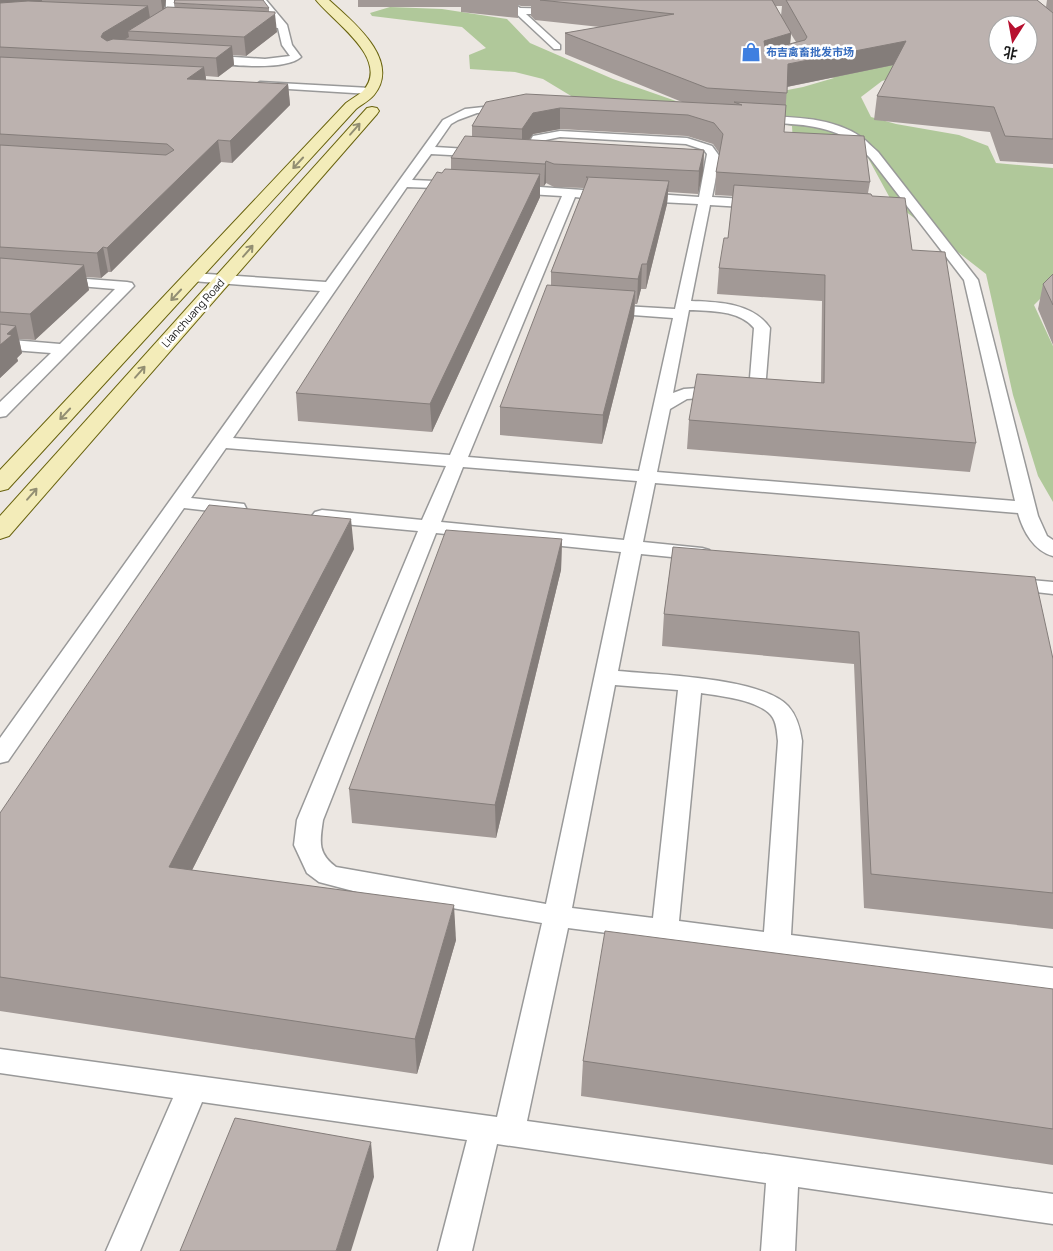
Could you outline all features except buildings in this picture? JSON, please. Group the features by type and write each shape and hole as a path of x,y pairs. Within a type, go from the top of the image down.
{"street":[{"name":"Lianchuang Road","path":"0,484 352,106 370,91 377,74 374,56 359,36 322,0"},
{"name":"Lianchuang Road","path":"0,531 375,107 370,91"}],"lane":[{"path":"194,58 270,62 296,57 286,45 282,25 258,0"},
{"path":"512,0 512,5 516,11 556,47"},
{"path":"171,20 175,4"},
{"path":"516,11 565,11"},
{"path":"147,19 171,20"},
{"path":"145,33 171,20"},
{"path":"234,23 282,25"},
{"path":"250,84 370,91"},
{"path":"0,755 447,122 458,114 497,108 526,109"},
{"path":"740,118 813,125 833,129 855,137 874,155 971,280 1026,508 1039,540 1053,550"},
{"path":"455,1251 497,1131 557,916 646,477 705,201 707,166 713,153 699,144 643,135 551,134 537,138 527,156"},
{"path":"427,150 497,154"},
{"path":"404,183 472,187"},
{"path":"502,189 599,195"},
{"path":"570,193 534,303 457,461 310,820 307,845 316,866 328,875 357,882 557,916 1053,979"},
{"path":"628,196 773,205"},
{"path":"900,213 920,214"},
{"path":"192,277 331,287"},
{"path":"0,412 127,286 49,280"},
{"path":"592,308 732,310 758,321 762,328 758,378 754,386 744,390 684,394 670,400 661,407"},
{"path":"0,344 64,349"},
{"path":"222,442 1026,508"},
{"path":"180,502 256,510"},
{"path":"304,515 720,556"},
{"path":"994,582 1053,588"},
{"path":"605,677 732,690 753,696 776,707 788,723 790,741 777,943"},
{"path":"665,929 690,686"},
{"path":"0,1061 1053,1209"},
{"path":"123,1251 193,1088"},
{"path":"778,1251 783,1171"}],"green space":[{"path":"390,7 442,9 507,19 530,43 613,79 696,108 803,87 834,78 820,71 988,56 988,65 925,68 882,81 861,97 871,117 896,124 959,135 988,146 996,163 1053,168 1053,286 1034,305 1053,346 1053,502 1038,476 1013,395 986,274 891,200 867,156 857,148 793,144 792,126 769,121 591,108 543,79 515,72 470,69 469,55 486,48 462,27 372,16 370,13"},
{"path":"1038,57 1053,61 1038,62"}],"place":[{"name":"布吉禽畜批发市场","path":"751,52"}]}
